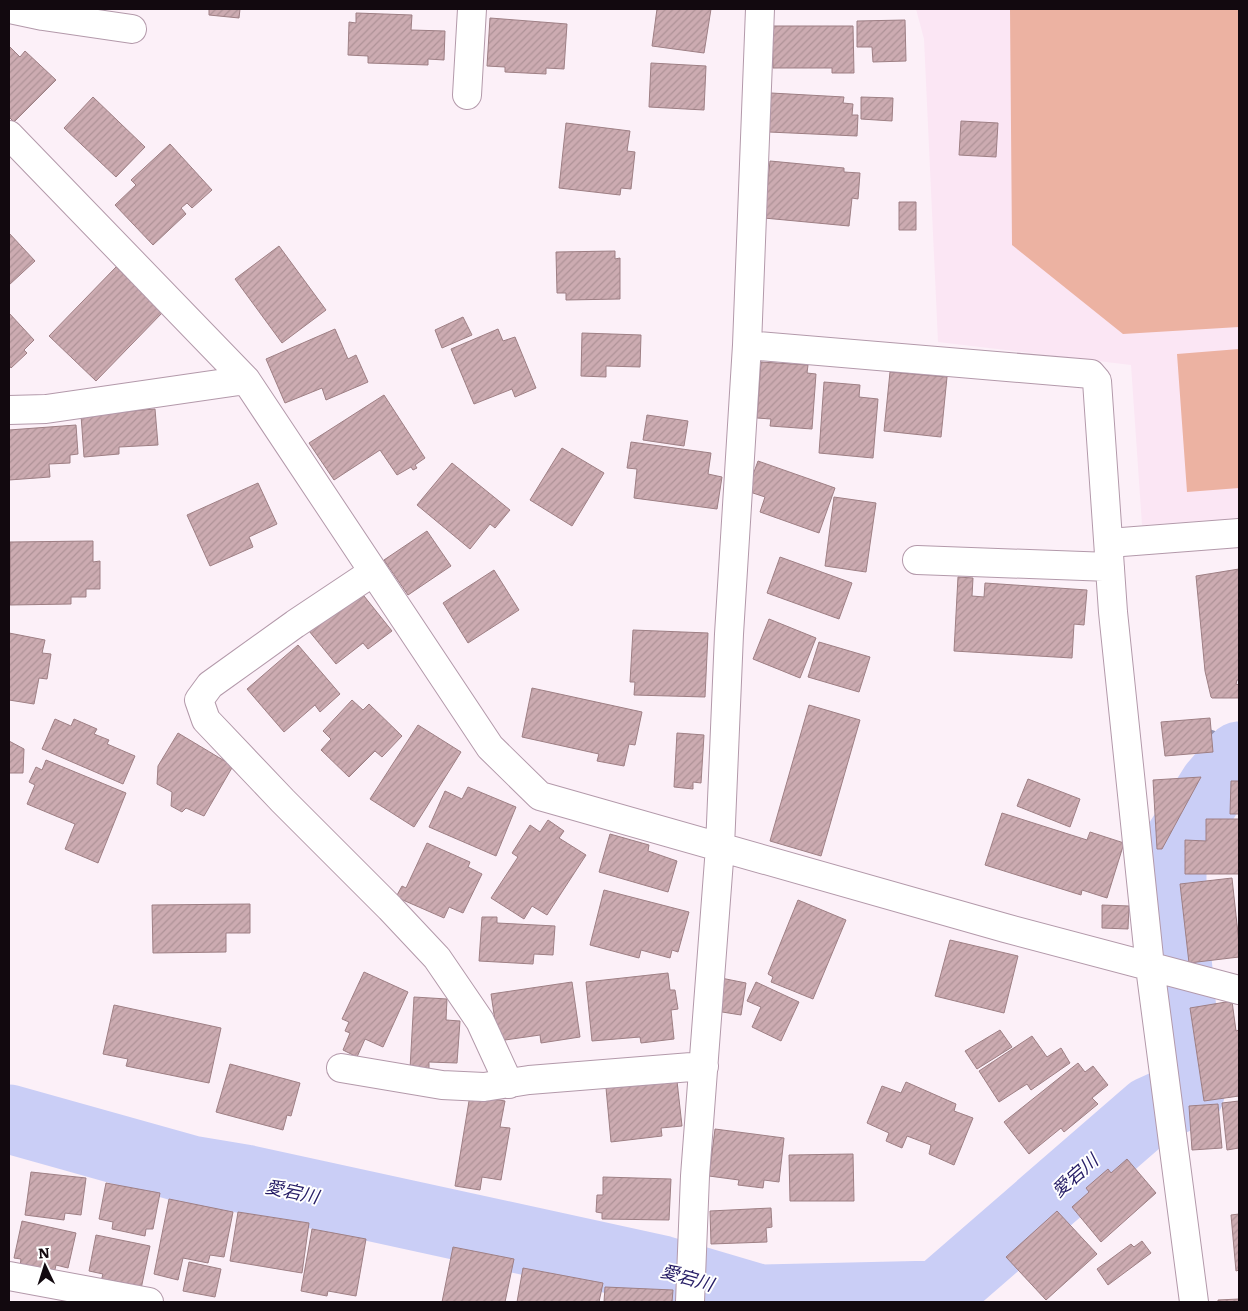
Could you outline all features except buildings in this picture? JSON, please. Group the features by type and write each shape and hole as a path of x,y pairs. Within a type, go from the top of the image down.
{"street":[{"path":"10,9 43,16 132,29"},
{"path":"466,95 472,9"},
{"path":"690,1302 695,1176 720,848 729,634 747,344 760,9"},
{"path":"9,135 246,380 490,747 540,796 995,926 1239,990"},
{"path":"747,344 1091,374 1097,381 1113,612 1150,967 1194,1302"},
{"path":"9,410 46,409 246,380"},
{"path":"917,560 1110,555 1239,533"},
{"path":"373,572 210,684 199,700 206,720 437,958 480,1021 509,1084"},
{"path":"341,1068 442,1085 484,1087 529,1080 704,1066"},
{"path":"9,1276 149,1302"}],"shaded area":[{"path":"916,9 1239,9 1239,518 1142,525 1131,365 938,342 924,39"},
{"path":"1010,9 1239,9 1239,327 1123,334 1012,245"},
{"path":"1239,349 1239,488 1187,492 1177,354"}],"waterway":[{"path":"1198,731 1239,745"},
{"name":"愛宕川","path":"9,1119 191,1170 245,1179 662,1270 760,1299 938,1295 1150,1111 1190,1093 1172,908 1172,857 1178,842 1214,785 1239,756"}]}
